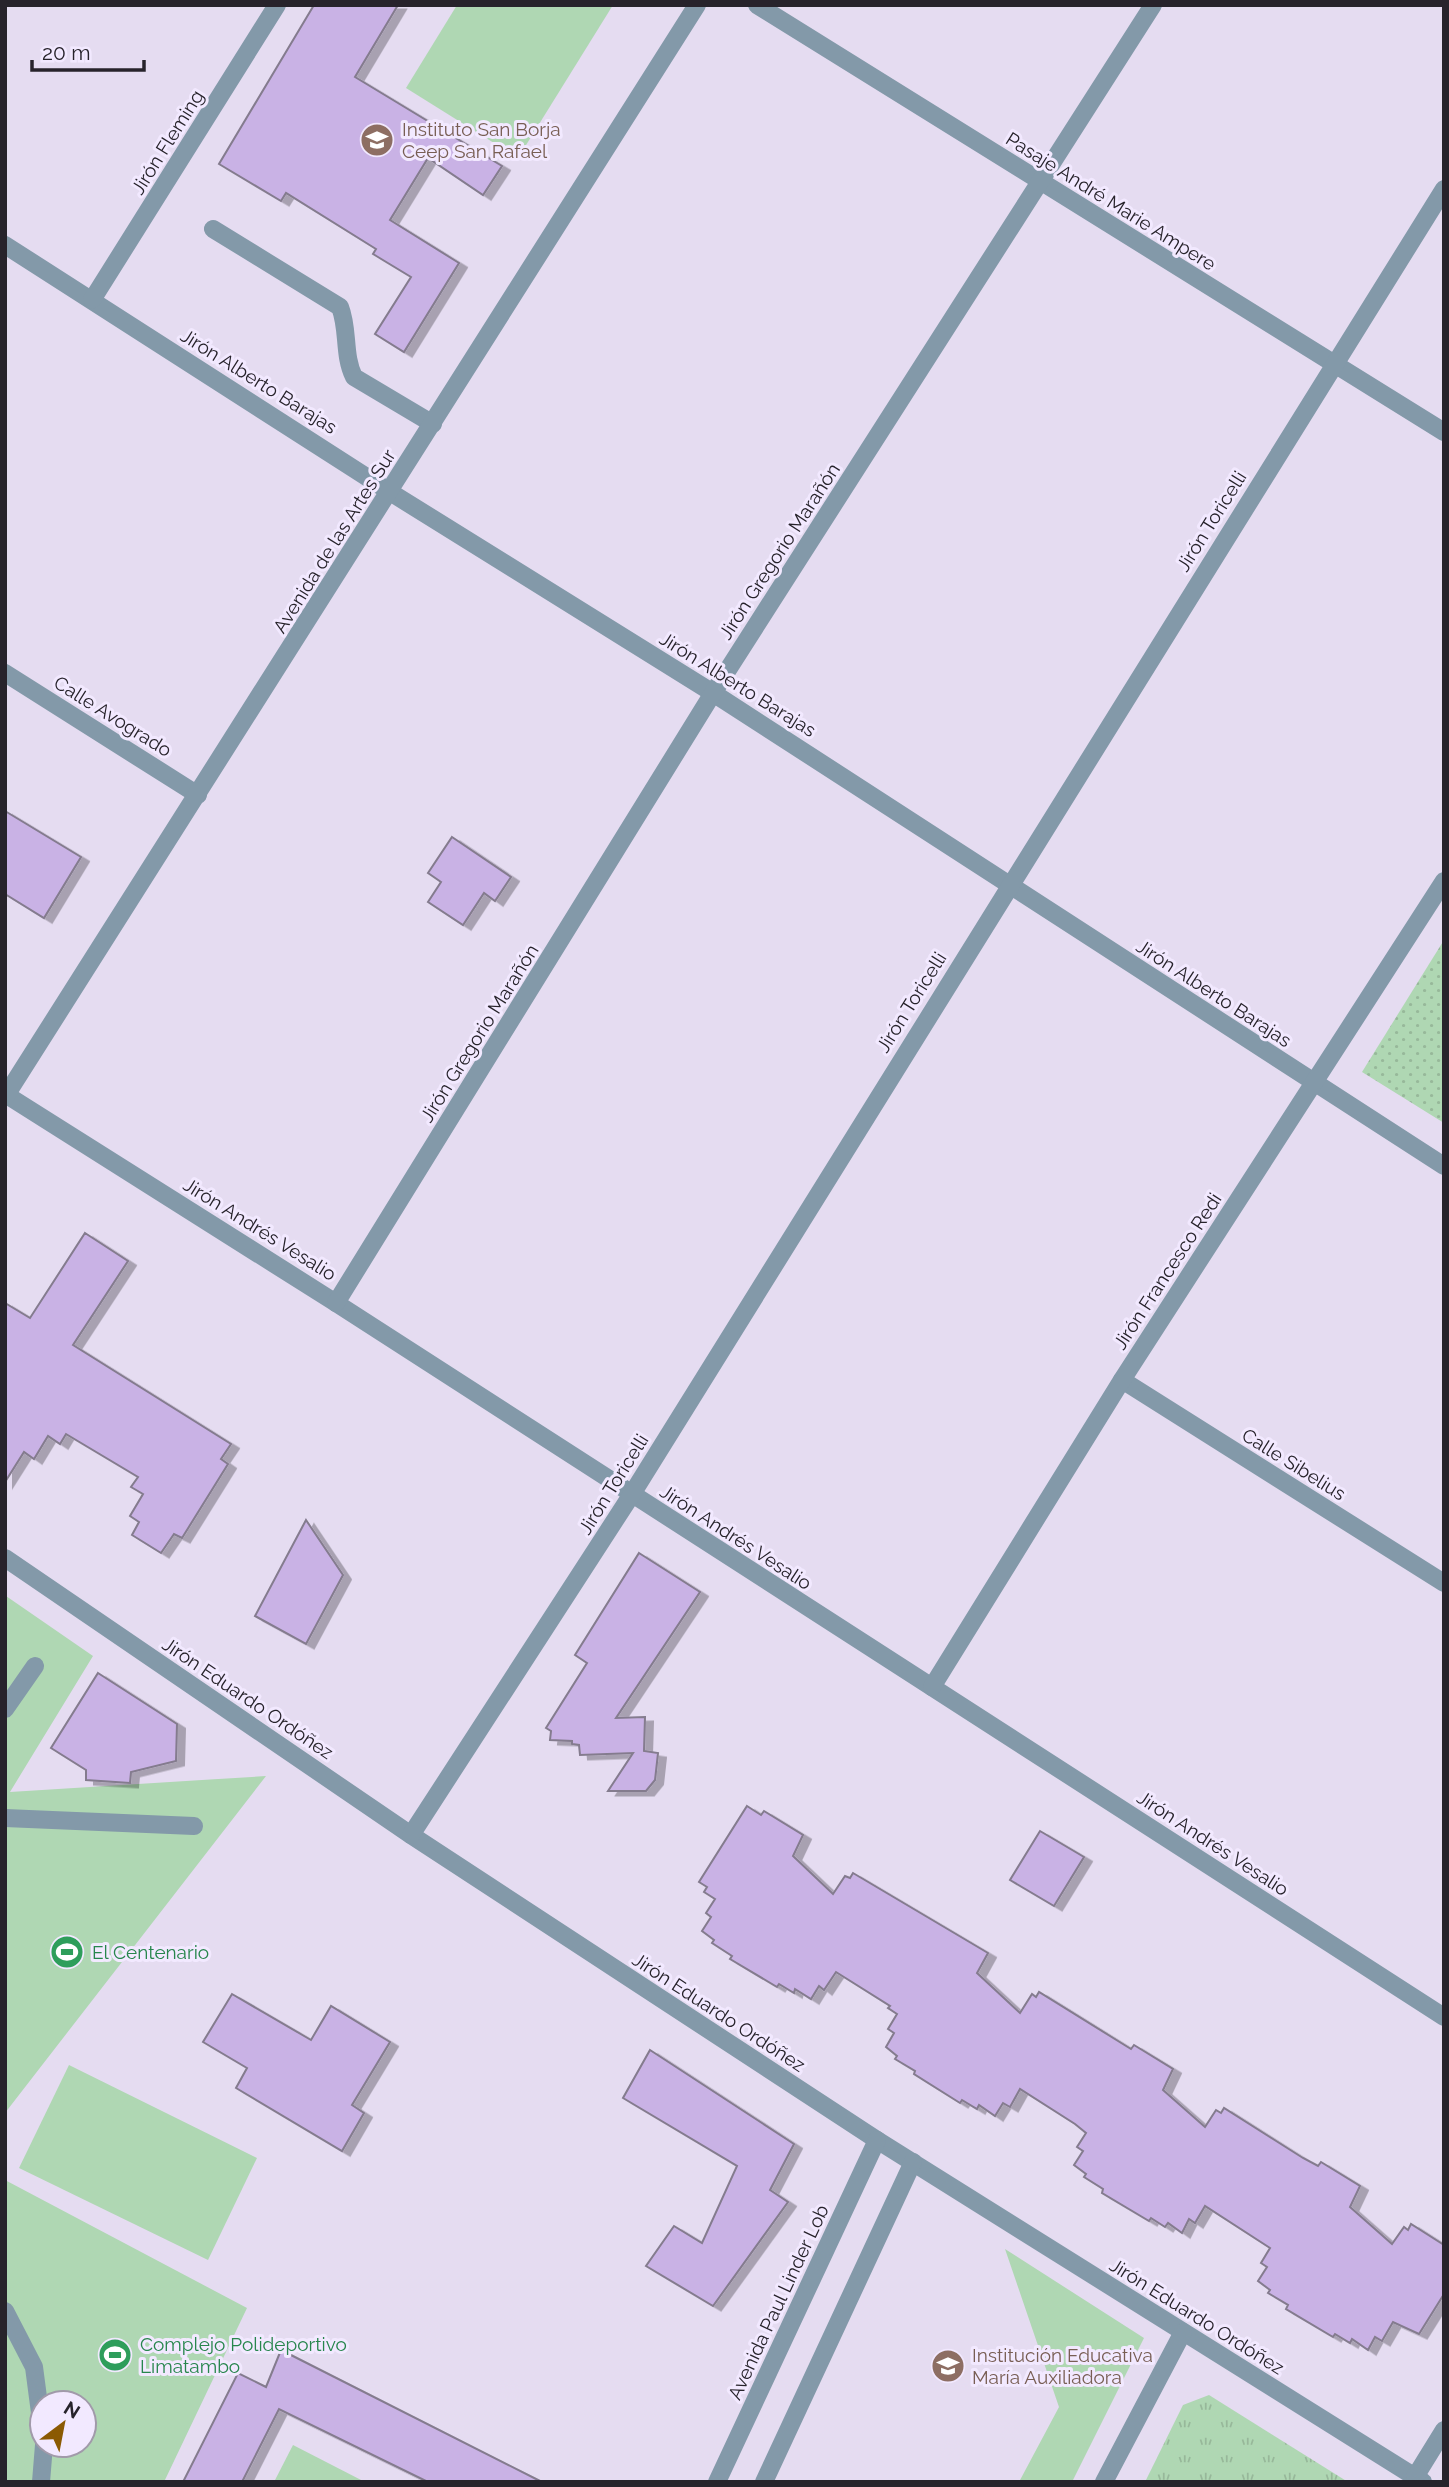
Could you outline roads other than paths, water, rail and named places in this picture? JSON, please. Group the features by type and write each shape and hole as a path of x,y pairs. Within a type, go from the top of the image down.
{"street":[{"name":"Jirón Fleming","path":"92,300 277,5"},
{"name":"Avenida de las Artes Sur","path":"6,1095 697,5"},
{"name":"Pasaje André Marie Ampere","path":"757,5 1444,432"},
{"name":"Jirón Gregorio Marañón","path":"336,1303 713,693 1153,5"},
{"name":"Jirón Toricelli","path":"411,1835 632,1494 1009,883 1444,189"},
{"path":"214,229 340,307 345,319 348,364 354,377 433,424"},
{"name":"Jirón Alberto Barajas","path":"5,245 390,492 713,693 1444,1166"},
{"name":"Calle Avogrado","path":"5,673 198,795"},
{"name":"Jirón Francesco Redi","path":"932,1686 1122,1380 1444,881"},
{"name":"Jirón Andrés Vesalio","path":"6,1095 336,1303 1444,2017"},
{"name":"Calle Sibelius","path":"1122,1380 1444,1583"},
{"name":"Jirón Eduardo Ordóñez","path":"5,1558 411,1835 877,2140 1419,2479"},
{"path":"5,1709 34,1666"},
{"path":"5,1818 194,1826"},
{"name":"Avenida Paul Linder Lob","path":"717,2482 877,2140"},
{"path":"764,2482 913,2162"},
{"path":"5,2311 34,2367 37,2389"},
{"path":"1104,2482 1183,2332"},
{"path":"1419,2479 1444,2430"},
{"path":"41,2482 43,2459"}],"place":[{"name":"Instituto San Borja Ceep San Rafael","path":"377,140"},
{"name":"El Centenario","path":"67,1952"},
{"name":"Complejo Polideportivo Limatambo","path":"115,2355"},
{"name":"Institución Educativa María Auxiliadora","path":"948,2366"}]}
